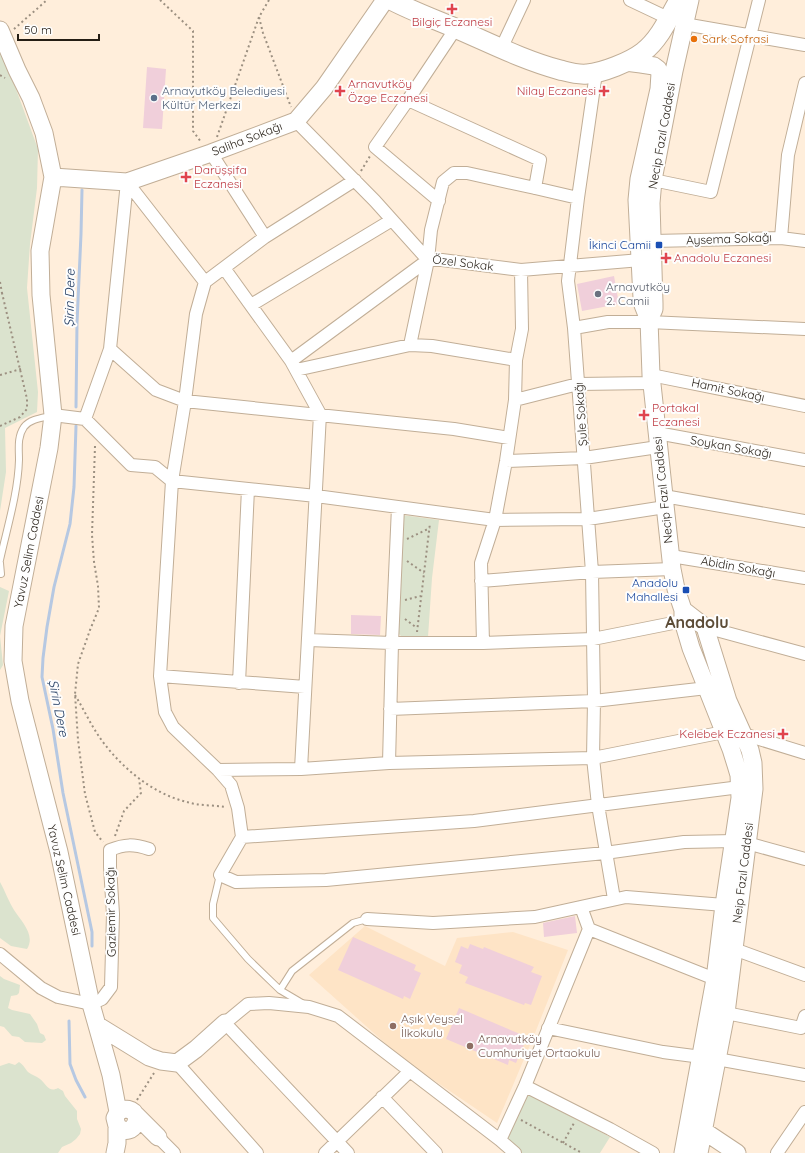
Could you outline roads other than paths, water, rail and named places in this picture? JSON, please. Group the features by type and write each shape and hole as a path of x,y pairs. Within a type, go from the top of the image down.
{"main road":[{"name":"Saliha Sokağı","path":"53,177 127,182 211,153 296,121 324,88 385,0"},
{"path":"391,0 501,49 542,65 576,74 596,73 618,66 642,53 676,21 679,0"},
{"name":"Necip Fazıl Caddesi","path":"649,321 654,309 651,203 653,180 676,21 690,0"},
{"name":"Yavuz Selim Caddesi","path":"2,34 31,98 44,133 53,177 40,251 42,295 52,415 49,448 14,626 13,661 20,701 58,852 91,1004 125,1125"},
{"name":"Necip Fazıl Caddesi","path":"625,62 654,66 660,73 659,89 639,179 638,200 643,305 649,321 652,379 664,501 676,589 691,648 736,765 740,787 740,842"},
{"path":"683,616 705,627"},
{"name":"Neip Fazıl Caddesi","path":"699,1153 704,1130 709,1058 726,1013 734,949 740,842 754,789 753,763 750,750 728,701 705,627"},
{"path":"683,1153 709,1058 715,979 724,904 740,842"},
{"path":"97,1025 149,1057 169,1062 196,1048 225,1023"},
{"path":"125,1125 158,1136"},
{"path":"704,1130 737,1153"}],"street":[{"path":"501,49 524,0"},
{"path":"630,0 676,21 805,45"},
{"path":"653,180 711,192 760,0"},
{"path":"439,201 375,146 456,28"},
{"name":"Şule Sokağı","path":"596,73 568,280 574,328 592,572 594,701 593,758 605,853 614,900"},
{"path":"781,238 788,155 805,83"},
{"path":"408,100 540,160 535,188"},
{"name":"Özel Sokak","path":"296,121 355,180 428,260 442,260 520,270 641,260"},
{"path":"211,153 265,238"},
{"path":"410,345 428,260 430,230 443,182 454,173 467,174 578,198"},
{"path":"355,180 265,238 205,282 196,314 185,401 172,481 160,676 165,712 173,727 218,770 231,785 238,808 242,837 220,875 236,882 326,880 605,853 684,842 740,842 805,859"},
{"path":"127,182 205,282"},
{"path":"85,419 110,349 127,182"},
{"path":"251,305 392,220"},
{"name":"Aysema Sokağı","path":"653,241 781,238 805,241"},
{"path":"294,366 428,260"},
{"path":"224,268 294,366 320,414 301,769"},
{"path":"483,643 481,563 495,520 515,400 516,360 522,329 520,270"},
{"path":"574,328 608,322 649,321 805,329"},
{"path":"294,366 410,345 432,346 516,360"},
{"path":"110,349 156,390 185,401 454,429 509,438"},
{"name":"Hamit Sokağı","path":"515,400 578,384 652,379 805,406"},
{"path":"52,415 85,419 131,464 155,466 172,481 316,496 495,520 588,519 664,501 805,521"},
{"name":"Soykan Sokağı","path":"506,461 584,458 658,440 805,460"},
{"path":"240,683 248,489"},
{"path":"389,763 392,643 398,507"},
{"name":"Abidin Sokağı","path":"481,580 592,572 672,562 805,578"},
{"path":"308,640 392,643 483,643 593,639 683,616"},
{"path":"705,627 805,654"},
{"path":"160,676 305,687"},
{"path":"390,709 594,701 707,688"},
{"path":"218,770 301,769 389,763 593,758 724,732 743,734 805,753"},
{"path":"242,837 474,821 740,787"},
{"name":"Gaziemir Sokağı","path":"91,1004 102,999 111,987 113,914 110,850 118,847 135,845 149,849"},
{"path":"368,919 441,923 535,917 626,896 724,904"},
{"path":"500,1140 525,1086 589,929 581,907"},
{"path":"589,929 715,979"},
{"path":"734,949 805,974"},
{"path":"0,954 41,988 58,997 91,1004"},
{"path":"348,1153 225,1023 248,1004 269,1003 309,1007 338,1016 515,1153"},
{"path":"726,1013 801,1028 805,1016"},
{"path":"548,1028 663,1052 709,1058 805,1075"},
{"path":"169,1062 257,1153"},
{"path":"325,1153 410,1071"},
{"path":"525,1086 610,1129 653,1153"},
{"path":"382,1097 436,1153"},
{"path":"778,1153 805,1112"},
{"path":"158,1136 174,1153"}],"lane":[{"path":"0,560 11,513 18,472 19,435 25,426 31,421 52,415"},
{"path":"0,563 1,574"},
{"path":"220,875 213,904 213,918 248,959 280,990 309,1007"},
{"path":"280,990 292,971 353,923 368,919"}],"waterway":[{"name":"Şirin Dere","path":"76,407 77,323 82,190"},
{"name":"Şirin Dere","path":"76,426 74,487 70,524 54,587 47,627 42,677 53,729 63,793 92,932 92,946"},
{"name":"Şirin Dere","path":"69,1021 70,1064 85,1097"}],"place":[{"name":"Bilgiç Eczanesi","path":"452,9"},
{"name":"Sark Sofrasi","path":"694,39"},
{"name":"Arnavutköy Özge Eczanesi","path":"340,91"},
{"name":"Nilay Eczanesi","path":"604,91"},
{"name":"Arnavutköy Belediyesi Kültür Merkezi","path":"154,98"},
{"name":"Darüşşifa Eczanesi","path":"186,177"},
{"name":"İkinci Camii","path":"659,245"},
{"name":"Anadolu Eczanesi","path":"666,258"},
{"name":"Arnavutköy 2. Camii","path":"598,294"},
{"name":"Portakal Eczanesi","path":"644,415"},
{"name":"Anadolu Mahallesi","path":"686,590"},
{"name":"Kelebek Eczanesi","path":"783,734"},
{"name":"Aşık Veysel İlkokulu","path":"393,1026"},
{"name":"Arnavutköy Cumhuriyet Ortaokulu","path":"470,1046"}],"district":[{"name":"Anadolu","path":"697,622"}]}
